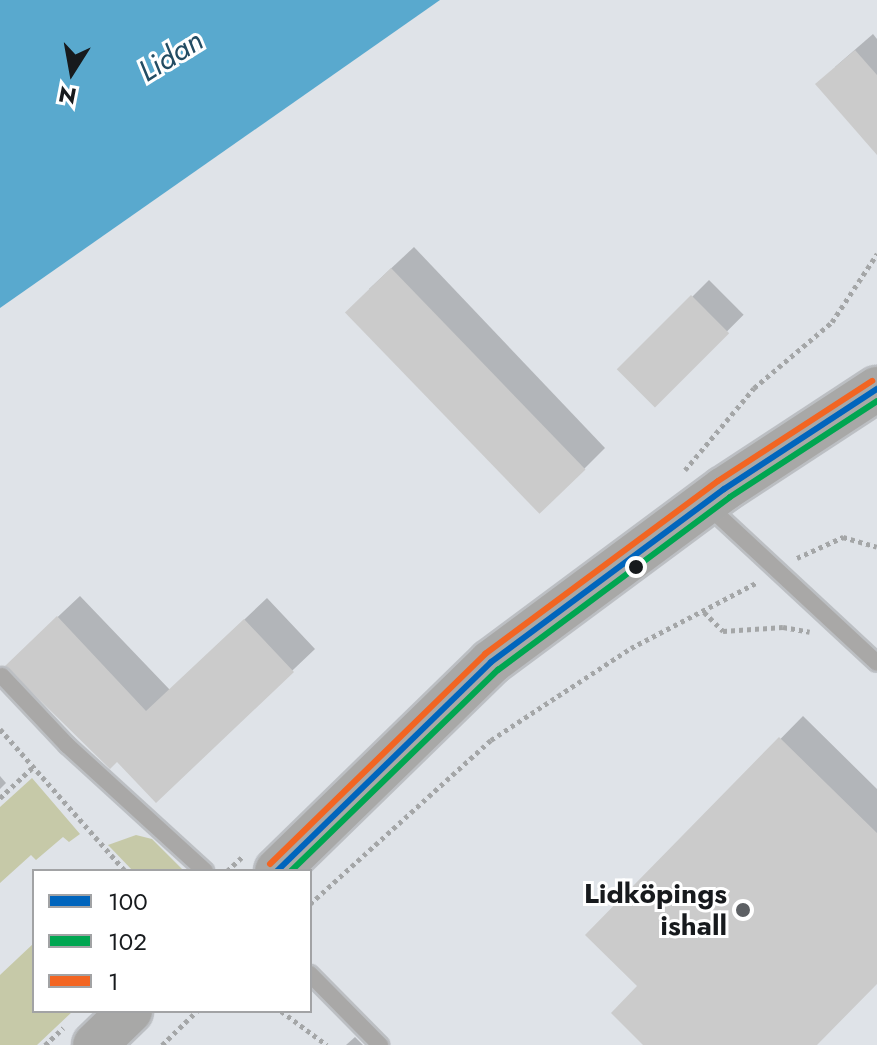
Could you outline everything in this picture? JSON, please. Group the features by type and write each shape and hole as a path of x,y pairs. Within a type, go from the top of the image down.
{"main road":[{"path":"279,869 491,662 704,503 877,389"},
{"path":"95,1045 128,1013"}],"lane":[{"path":"704,503 877,663"},
{"path":"2,676 67,745 203,869"},
{"path":"312,976 380,1045"}],"path":[{"path":"312,902 491,740 631,648 704,612 827,540 843,537 877,547"},
{"path":"704,612 723,631 783,627 857,644"},
{"path":"0,729 123,869"},
{"path":"0,798 32,768"},
{"path":"162,1045 195,1013"},
{"path":"284,1013 327,1045"}],"green space":[{"path":"32,778 80,834 69,842 63,837 36,860 31,855 0,883 0,807"},
{"path":"136,835 152,839 182,869 131,869 108,845"},
{"path":"32,945 32,1013 71,1013 37,1045 0,1045 0,975"}],"water":[{"name":"Lidan","path":"0,0 440,0 0,308"}],"building":[{"path":"855,50 877,75 877,155 815,84"},
{"path":"391,268 586,469 539,514 345,312"},
{"path":"691,295 729,333 655,407 617,369"},
{"path":"57,616 146,711 244,619 294,672 156,803 117,762 110,769 5,666"},
{"name":"Lidköpings ishall","path":"779,737 877,833 877,984 817,1045 643,1045 611,1013 637,986 585,935"}],"transit line":[{"name":"1","path":"270,864 485,654 718,481 872,381"},
{"name":"100","path":"279,869 491,662 724,489 877,389"},
{"name":"102","path":"293,869 498,670 730,497 877,401"}],"place":[{"name":"Lidköpings ishall","path":"743,910"}]}
